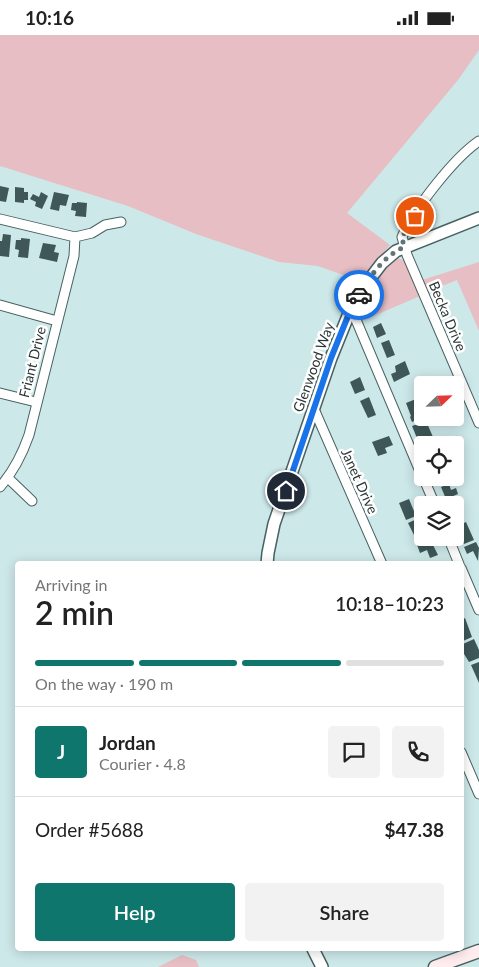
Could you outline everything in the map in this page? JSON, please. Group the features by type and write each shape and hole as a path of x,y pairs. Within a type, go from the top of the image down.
{"main road":[{"path":"435,967 479,951"}],"street":[{"path":"404,247 402,237 426,200 461,155 479,141"},
{"name":"Glenwood Way","path":"267,561 274,524 331,358 352,308 370,278 382,263 396,251 479,218"},
{"path":"0,219 75,237 92,233 105,225 121,222"},
{"name":"Friant Drive","path":"0,487 23,454 74,256 75,237"},
{"name":"Becka Drive","path":"404,247 479,423"},
{"path":"0,305 57,321"},
{"path":"352,308 414,456"},
{"path":"0,393 36,402"},
{"name":"Janet Drive","path":"314,409 381,561"},
{"path":"8,478 32,501"},
{"path":"452,546 458,561"},
{"path":"464,575 479,610"},
{"path":"464,759 479,794"},
{"path":"314,951 322,967"}],"shaded area":[{"path":"0,35 479,35 479,50 458,80 347,213 390,245 360,281 318,266 279,262 196,234 128,206 0,166"},
{"path":"398,258 406,263 420,296 362,321 358,304 375,278"},
{"path":"479,262 479,331 457,280 427,292 422,280"},
{"path":"182,955 196,960 199,967 158,967"}],"building":[{"path":"0,186 9,188 6,202 0,201"},
{"path":"15,187 24,188 24,192 28,192 28,200 24,200 24,203 15,202"},
{"path":"41,192 48,196 42,209 35,206 36,202 30,199 33,194 39,197"},
{"path":"54,192 69,195 66,206 60,205 59,211 50,209"},
{"path":"72,203 87,203 86,217 75,216 76,211 71,210"},
{"path":"3,234 11,235 9,257 0,256 0,241 2,241"},
{"path":"21,238 30,239 28,258 18,257 19,250 15,249 16,240 21,240"},
{"path":"43,243 56,245 54,252 59,253 57,262 39,258"},
{"path":"381,323 386,334 377,338 373,327"},
{"path":"389,340 395,355 387,358 381,343"},
{"path":"405,361 410,374 394,382 391,374 396,372 395,366"},
{"path":"360,377 365,390 355,394 350,382"},
{"path":"369,397 376,415 368,418 360,401"},
{"path":"414,400 414,421 412,422 411,416 406,403"},
{"path":"412,426 428,426 433,436 416,436"},
{"path":"389,436 393,445 385,448 387,453 378,456 372,442"},
{"path":"450,486 451,490 456,488 458,494 445,496 441,487"},
{"path":"409,499 414,511 414,517 406,520 399,503"},
{"path":"414,520 414,535 408,523"},
{"path":"466,522 474,540 464,544 464,523"},
{"path":"476,542 479,548 478,561 473,551 467,554 464,547"},
{"path":"417,546 434,546 438,555 430,558 427,550 420,553"},
{"path":"464,618 472,637 464,641"},
{"path":"474,639 479,650 479,658 469,662 464,654 464,644"},
{"path":"479,662 479,683 471,665"}],"way so far":[{"path":"359,295 382,263 390,255 404,247 402,237 415,216"}],"route":[{"path":"286,491 331,358 348,316 359,295"}]}
